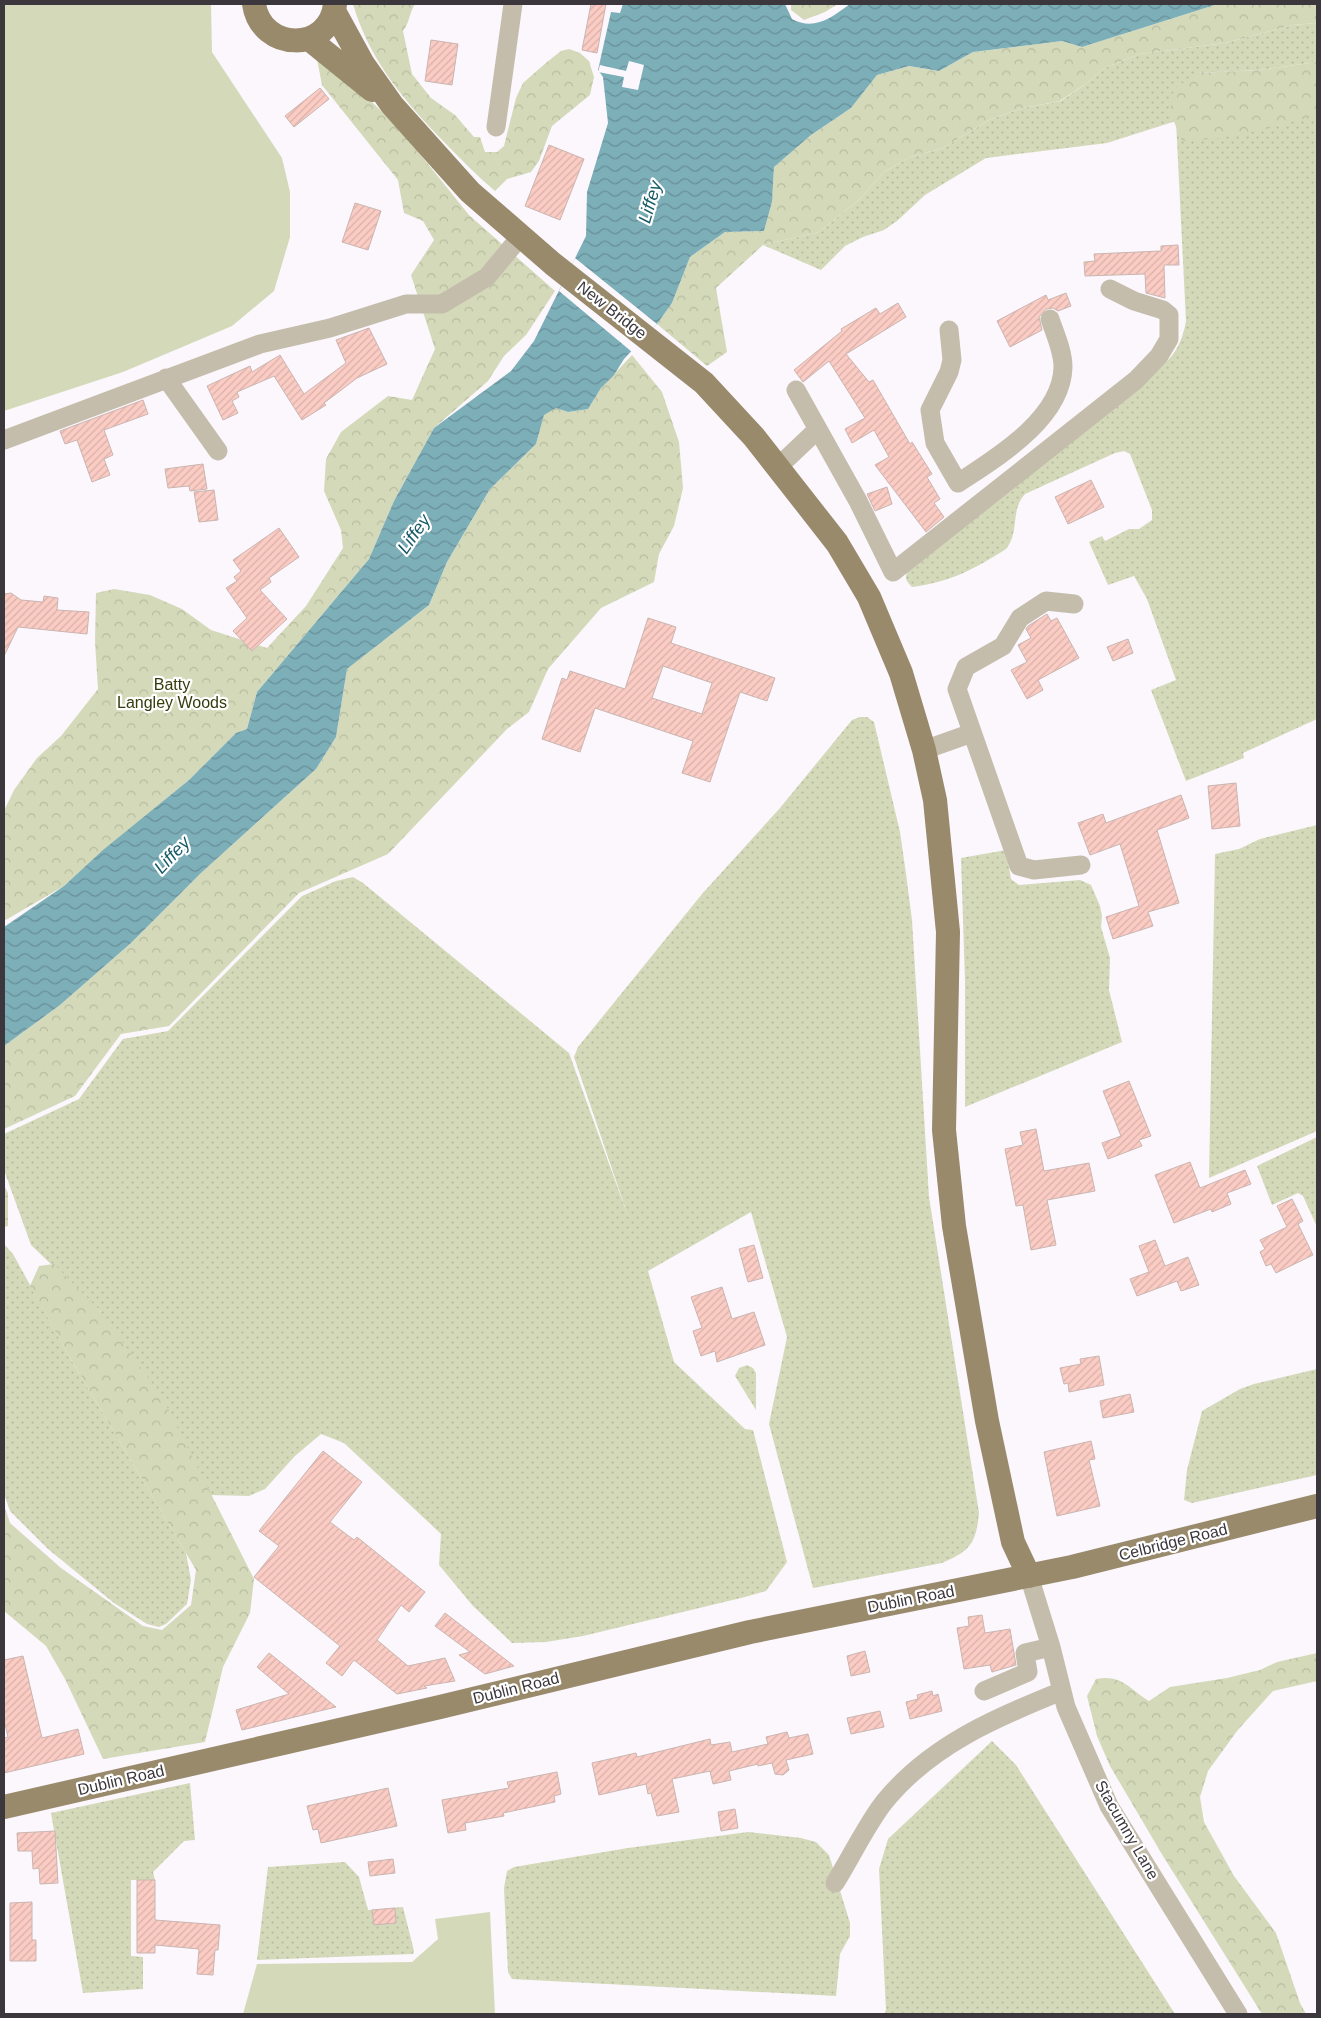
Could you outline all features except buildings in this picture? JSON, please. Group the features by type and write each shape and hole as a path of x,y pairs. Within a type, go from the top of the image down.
{"main road":[{"path":"254,4 256,13 264,28 274,36 293,41 309,40 321,32 329,22 334,7"},
{"path":"334,7 363,64 392,105"},
{"path":"309,40 392,105"},
{"name":"New Bridge","path":"392,105 470,192 553,264 672,356 728,409 779,466 837,543 869,597 901,673 924,750 940,830 948,932 944,1130 954,1226 987,1421 1011,1533 1029,1576"},
{"name":"Celbridge Road","path":"1029,1576 1317,1506"},
{"name":"Dublin Road","path":"4,1807 440,1707 740,1634 1029,1576"}],"street":[{"path":"496,127 513,4"},
{"path":"4,440 260,344 330,328 406,304 442,304 487,277 520,236"},
{"path":"796,390 858,500 893,572 1136,380 1159,356 1169,339 1169,316 1163,310 1134,301 1110,289"},
{"path":"958,483 1016,442 1054,401 1063,368 1062,358 1050,319"},
{"path":"949,330 952,360 949,372 930,410 935,443 972,508"},
{"path":"166,378 218,451"},
{"path":"779,466 817,430"},
{"path":"1074,604 1046,601 1020,618 1003,646 966,667 957,689 1019,866 1034,870 1081,865"},
{"path":"924,750 972,733"},
{"name":"Stacumny Lane","path":"1029,1576 1051,1647 1062,1691 1079,1740 1109,1806 1238,2014"},
{"path":"984,1691 1028,1672 1025,1653 1051,1647"},
{"path":"835,1883 884,1802 934,1755 966,1734 1004,1714 1062,1691"}],"green space":[{"path":"4,4 211,4 212,52 282,158 290,192 290,237 274,291 232,326 123,372 4,411"},
{"path":"353,4 415,4 403,31 412,74 431,98 455,115 474,137 480,137 485,152 497,152 504,146 516,98 523,83 561,51 569,49 580,53 589,61 594,77 590,95 552,126 539,161 531,172 507,179 495,191 445,143 416,112 390,79 368,44"},
{"path":"791,4 838,4 825,12 804,20 791,10"},
{"path":"1218,4 1317,4 1317,23 1293,25 1225,43 1140,54 1104,68 1088,82 1060,101 1023,108 991,119 943,148 910,157 884,172 860,199 819,232 763,245 716,288 727,352 707,366 657,324 672,303 690,257 725,232 764,231 772,202 774,167 811,135 851,108 877,75 909,66 939,71 973,52 1062,41 1082,47"},
{"path":"1317,23 1317,62 1260,70 1198,73 1317,104 1317,719 1243,753 1244,758 1186,781 1151,690 1176,680 1147,599 1134,576 1108,585 1089,542 1102,536 1105,541 1129,529 1139,529 1152,520 1152,510 1130,454 1124,451 1115,453 1025,494 1020,500 1013,535 1006,549 983,563 962,574 926,585 912,587 906,578 908,571 1145,382 1172,356 1180,341 1186,321 1176,121 1107,143 986,158 925,195 897,221 884,230 845,246 821,270 763,245 819,232 860,199 884,172 910,157 943,148 991,119 1023,108 1061,101 1104,68 1140,54 1225,43 1293,25"},
{"name":"Batty Langley Woods","path":"316,54 366,96 403,133 469,215 555,291 526,335 504,356 488,381 434,428 394,501 369,559 257,692 247,729 236,733 189,780 104,850 64,886 4,921 4,811 14,790 37,758 61,736 98,689 95,642 96,593 114,589 150,595 182,609 211,630 267,648 306,606 343,548 341,530 324,491 326,459 341,432 388,396 412,400 435,349 411,275 434,240 423,221 404,213 398,180 322,85"},
{"path":"1317,62 1317,115 1233,135 1182,141 1170,112 1174,89 1198,73 1260,70"},
{"path":"632,355 662,392 679,442 683,488 674,526 659,554 654,582 601,608 548,669 529,712 507,729 388,854 299,893 169,1026 121,1034 75,1096 4,1129 4,1046 60,1005 131,943 201,873 316,769 336,737 347,669 429,605 447,562 490,489 536,444 544,414 556,408 568,412 588,409 601,388"},
{"path":"867,717 874,722 900,832 906,874 912,920 929,1197 979,1513 976,1532 970,1545 959,1554 942,1563 813,1588 769,1424 787,1337 751,1212 648,1271 674,1362 745,1429 753,1430 787,1562 766,1591 583,1636 546,1642 512,1643 473,1606 439,1565 441,1534 344,1443 321,1434 295,1456 265,1489 249,1496 210,1495 100,1311 31,1245 4,1170 4,1134 79,1099 123,1039 168,1031 302,896 336,881 353,877 363,883 569,1053 629,1219 574,1057 578,1047 702,894 780,808 852,720"},
{"path":"1317,825 1317,1131 1209,1178 1215,854 1239,849 1260,839"},
{"path":"1006,850 1011,879 1019,885 1080,880 1091,885 1102,916 1101,927 1110,958 1109,990 1122,1042 965,1107 965,981 961,858"},
{"path":"1317,1137 1317,1227 1303,1196 1298,1193 1272,1205 1257,1166"},
{"path":"4,1185 8,1193 8,1226 4,1227"},
{"path":"4,1244 13,1254 73,1363 186,1553 191,1580 187,1604 166,1624 159,1627 147,1624 114,1603 48,1549 10,1511 4,1494"},
{"path":"54,1264 100,1311 162,1397 254,1579 250,1613 223,1667 205,1742 103,1759 65,1679 46,1646 4,1611 4,1505 10,1523 61,1568 143,1626 162,1630 191,1605 196,1570 73,1363 30,1286 39,1266"},
{"path":"747,1365 753,1368 756,1373 756,1410 735,1376 739,1368"},
{"path":"1317,1369 1317,1475 1192,1503 1184,1500 1187,1470 1202,1411 1240,1389"},
{"path":"1317,1653 1317,1681 1273,1691 1237,1731 1208,1771 1200,1797 1204,1822 1234,1876 1276,1933 1300,2003 1306,2014 1262,2014 1163,1856 1110,1766 1097,1736 1087,1696 1096,1679 1105,1678 1125,1684 1149,1701 1170,1687 1227,1678 1260,1670 1277,1662"},
{"path":"992,1741 1016,1765 1175,2014 884,2014 886,2010 879,1869 888,1839"},
{"path":"190,1783 195,1840 184,1841 153,1872 155,1880 131,1880 131,1956 143,1957 143,1989 83,1993 51,1813"},
{"path":"748,1832 801,1838 816,1842 829,1855 850,1923 850,1936 840,1954 836,1996 512,1979 508,1972 504,1888 507,1871 514,1867 628,1848"},
{"path":"345,1862 359,1877 368,1910 403,1907 414,1951 413,1954 257,1960 268,1867"},
{"path":"490,1912 495,2014 243,2014 257,1964 412,1962 438,1939 435,1919"}],"water":[{"name":"Liffey","path":"623,4 785,4 792,19 808,24 829,18 850,4 1218,4 1082,47 1062,41 973,52 939,71 909,66 877,75 851,108 811,135 774,167 772,202 764,231 725,232 690,257 672,303 657,324 624,359 614,375 601,388 588,409 568,412 556,408 544,415 536,444 490,489 447,562 429,605 347,669 336,737 316,769 201,873 131,943 60,1005 4,1046 4,927 64,886 103,850 189,780 236,733 247,729 257,692 369,559 394,501 434,428 511,371 534,341 586,236 587,192 608,123 603,77 598,70 611,12 620,13"}],"pier":[{"path":"629,61 644,65 638,90 622,87 624,77 598,72 600,65 626,71"},
{"path":"575,258 657,324 632,352 559,291"}]}
